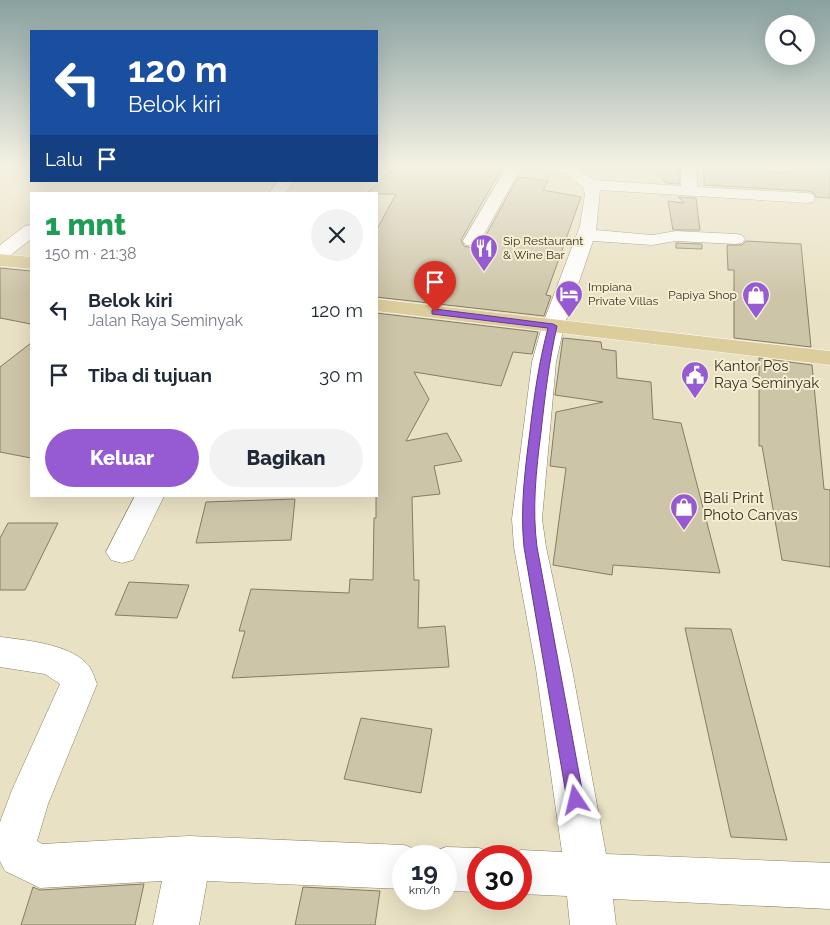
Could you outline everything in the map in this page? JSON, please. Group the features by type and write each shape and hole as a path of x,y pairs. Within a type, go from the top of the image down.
{"main road":[{"path":"0,259 30,263"},
{"path":"378,304 830,358"}],"street":[{"path":"472,241 490,209"},
{"path":"591,209 587,235 553,326 544,362 532,458 527,519 530,547 588,875 592,925"},
{"path":"0,259 30,231"},
{"path":"587,235 652,240 676,236 736,239"},
{"path":"122,552 150,497"},
{"path":"0,652 16,653 57,663 71,670 78,678 79,684 26,804 16,841 20,856 40,866 190,858 392,866"},
{"path":"176,925 190,858"},
{"path":"532,872 830,886"}],"building":[{"path":"388,209 478,209 461,240 464,246 472,248 480,246 500,209 577,209 546,295 551,296 544,316 378,297 378,227"},
{"path":"669,209 697,209 700,230 673,230"},
{"path":"746,241 801,244 811,347 734,338 734,270 728,270 727,245 742,245"},
{"path":"676,243 702,244 702,249 676,248"},
{"path":"0,268 30,271 30,324 0,318"},
{"path":"378,313 538,332 532,354 513,352 501,386 414,372 429,399 406,441 447,433 462,461 434,466 440,494 412,497 414,580 419,580 418,628 445,626 449,667 232,678 245,631 239,631 251,589 349,593 350,579 373,580 374,518 376,518 376,497 378,497"},
{"path":"563,338 601,342 602,349 616,351 617,378 651,382 653,419 681,423 720,573 613,565 612,575 553,565 566,468 550,466 556,412 603,402 555,395"},
{"path":"30,344 30,458 0,452 0,367"},
{"path":"759,358 812,365 824,489 830,490 830,567 782,560 762,446 759,446"},
{"path":"295,499 291,540 196,543 206,502"},
{"path":"8,523 58,523 25,590 0,590 0,538"},
{"path":"129,582 189,585 177,618 115,615"},
{"path":"685,628 731,629 787,840 731,837"},
{"path":"361,718 432,729 421,793 344,779"},
{"path":"144,884 135,925 21,925 33,887 40,890"},
{"path":"303,887 380,891 375,925 295,925"}],"place":[{"name":"Sip Restaurant & Wine Bar","path":"484,272"},
{"name":"Impiana Private Villas","path":"569,318"},
{"name":"Papiya Shop","path":"756,319"},
{"name":"Kantor Pos Raya Seminyak","path":"695,399"},
{"name":"Bali Print Photo Canvas","path":"684,531"}],"route":[{"path":"435,312 553,326 544,362 532,458 527,519 530,547 554,669 576,800"}]}
